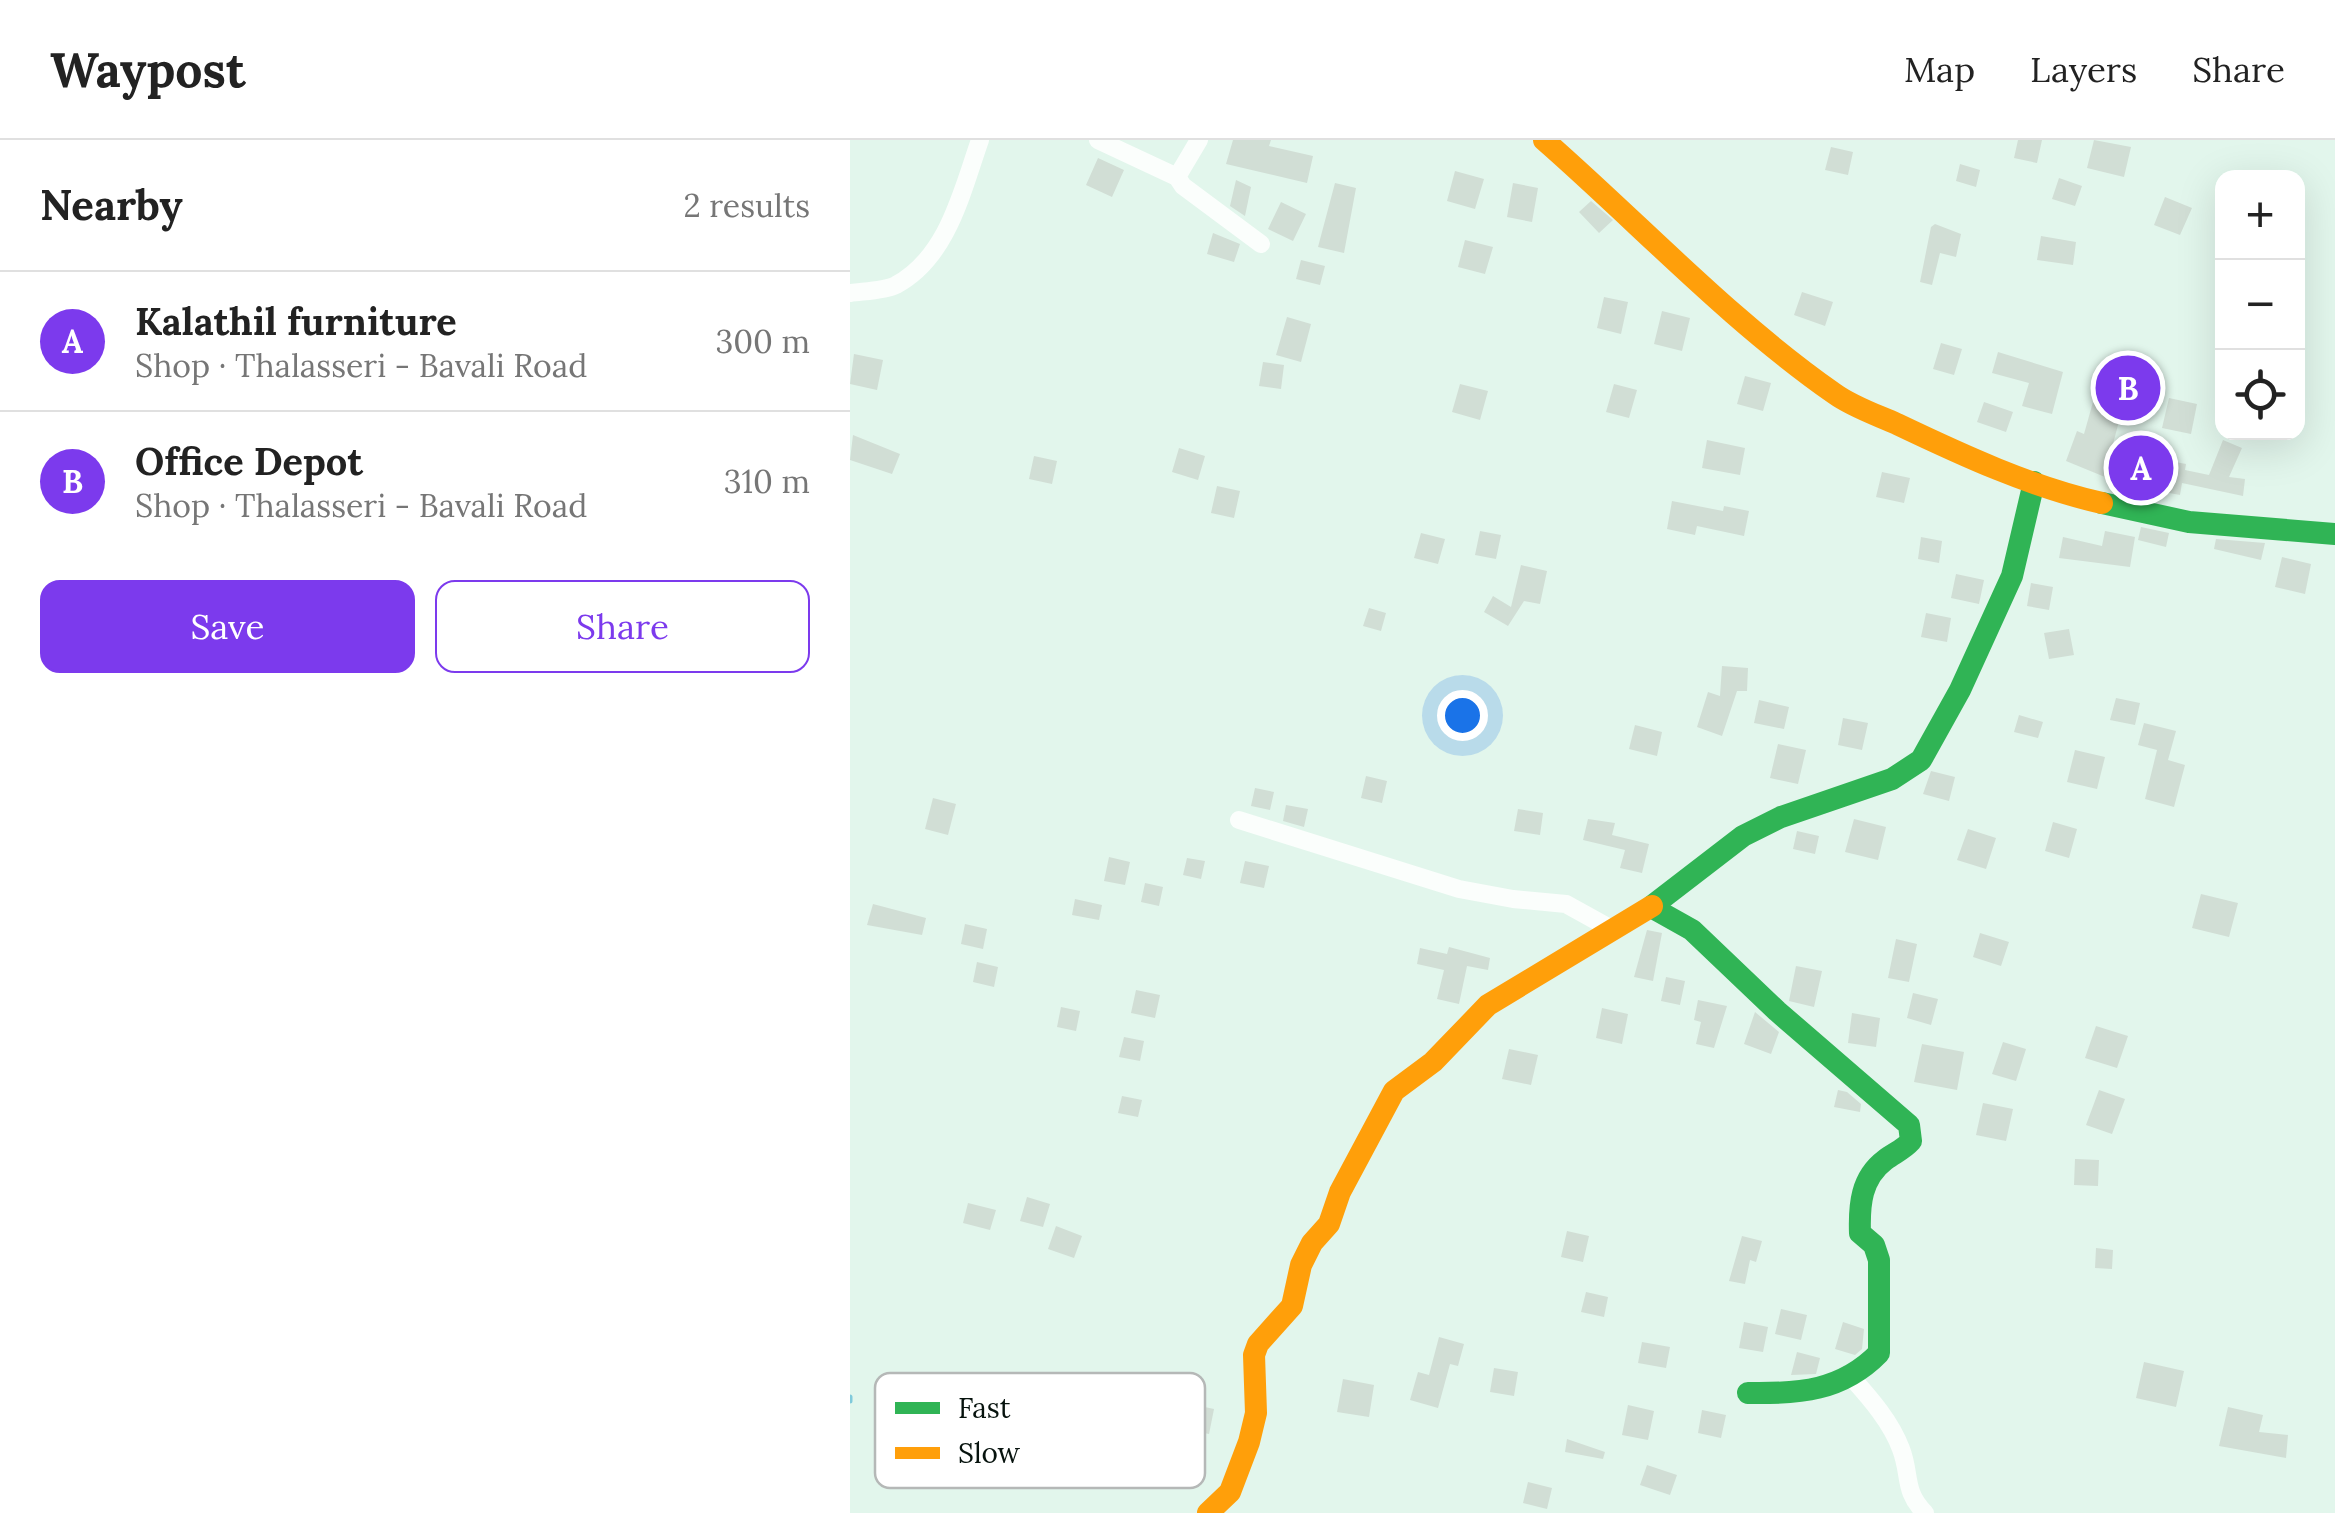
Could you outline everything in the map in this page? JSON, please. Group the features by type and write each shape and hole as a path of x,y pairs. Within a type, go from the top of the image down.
{"street":[{"path":"850,294 894,286 925,262 949,226 980,140"},
{"path":"1098,140 1176,177 1261,244"},
{"path":"1176,177 1199,140"},
{"path":"1544,140 1616,202 1739,321 1839,397 1944,447 2071,496 2189,522 2335,534"},
{"path":"1208,1513 1230,1492 1249,1442 1256,1413 1254,1355 1258,1344 1292,1306 1301,1266 1312,1243 1330,1224 1340,1192 1394,1091 1433,1062 1488,1005 1650,906 1744,836 1781,817 1892,779 1921,760 1960,690 2012,576 2034,482"},
{"path":"1239,820 1459,890 1566,904 1613,930"},
{"path":"1650,906 1692,930 1777,1012 1909,1126 1911,1142 1904,1152 1886,1159 1865,1180 1858,1209 1860,1233 1874,1246 1879,1260 1880,1353 1865,1370 1819,1392 1748,1393"},
{"path":"1852,1378 1873,1401 1901,1449 1911,1499 1925,1513"}],"building":[{"path":"1233,140 1271,140 1269,146 1313,156 1307,183 1226,164"},
{"path":"2018,140 2042,140 2037,163 2014,158"},
{"path":"2094,140 2131,147 2124,177 2087,168"},
{"path":"1831,147 1853,152 1848,175 1825,170"},
{"path":"1098,158 1124,170 1112,197 1086,185"},
{"path":"1960,164 1980,170 1976,187 1956,181"},
{"path":"1455,171 1484,179 1475,209 1447,201"},
{"path":"2059,178 2082,186 2075,206 2052,199"},
{"path":"1236,180 1251,187 1245,216 1230,206"},
{"path":"1335,183 1356,188 1344,253 1318,247"},
{"path":"1513,183 1538,188 1532,222 1507,217"},
{"path":"2165,197 2192,208 2180,235 2154,225"},
{"path":"1591,201 1613,220 1599,233 1579,212"},
{"path":"1281,202 1306,214 1293,241 1268,229"},
{"path":"1935,224 1961,234 1956,257 1940,253 1932,285 1920,282 1931,227"},
{"path":"1213,233 1240,244 1234,262 1207,254"},
{"path":"2041,236 2076,242 2073,265 2037,260"},
{"path":"1465,240 1493,247 1485,274 1458,267"},
{"path":"1301,260 1325,266 1320,285 1296,279"},
{"path":"1802,292 1833,302 1825,326 1794,315"},
{"path":"1604,297 1628,302 1621,334 1597,328"},
{"path":"1662,311 1690,318 1682,351 1654,344"},
{"path":"1287,317 1311,324 1301,362 1276,355"},
{"path":"1941,343 1962,349 1954,375 1933,369"},
{"path":"1998,352 2063,372 2052,414 2022,406 2029,383 1992,373"},
{"path":"854,354 883,360 877,390 850,384"},
{"path":"1263,362 1284,365 1281,389 1259,386"},
{"path":"2115,366 2128,369 2126,376 2140,379 2138,391 2145,393 2142,406 2124,402 2113,444 2120,447 2118,451 2186,464 2185,470 2209,475 2223,440 2242,448 2229,477 2245,479 2243,496 2182,483 2180,495 2122,484 2066,461 2077,431 2084,434 2093,402 2107,406"},
{"path":"1745,376 1771,383 1763,411 1737,404"},
{"path":"1460,384 1488,391 1480,420 1452,412"},
{"path":"1614,384 1637,390 1629,418 1606,412"},
{"path":"2169,398 2197,404 2191,434 2162,428"},
{"path":"1984,402 2013,412 2006,432 1977,422"},
{"path":"853,435 900,454 892,474 850,460"},
{"path":"1707,440 1745,448 1740,475 1702,468"},
{"path":"1179,448 1205,456 1198,480 1172,472"},
{"path":"1034,456 1057,461 1052,484 1029,479"},
{"path":"1882,472 1910,478 1904,503 1876,497"},
{"path":"1217,486 1240,491 1234,518 1211,513"},
{"path":"1672,501 1723,511 1724,506 1749,511 1744,536 1697,526 1695,535 1667,529"},
{"path":"2141,527 2169,533 2166,547 2138,540"},
{"path":"1480,531 1501,535 1496,559 1475,555"},
{"path":"2105,531 2135,537 2130,567 2059,558 2063,537 2102,546"},
{"path":"1421,533 1445,539 1438,564 1414,558"},
{"path":"1921,537 1942,541 1939,563 1918,559"},
{"path":"2216,539 2265,543 2261,560 2214,549"},
{"path":"2282,557 2311,564 2305,594 2275,587"},
{"path":"1521,565 1547,571 1540,604 1524,601 1508,626 1484,612 1493,596 1511,607"},
{"path":"1956,574 1984,580 1979,604 1951,598"},
{"path":"2031,583 2053,587 2049,610 2027,606"},
{"path":"1369,608 1386,613 1381,631 1363,626"},
{"path":"1926,613 1951,618 1947,642 1921,637"},
{"path":"2069,629 2074,655 2049,659 2044,633"},
{"path":"1722,666 1748,668 1747,691 1737,691 1722,736 1697,727 1708,692 1720,696"},
{"path":"2116,698 2140,703 2135,725 2110,720"},
{"path":"1759,700 1789,707 1784,729 1754,723"},
{"path":"2019,715 2043,722 2038,738 2014,732"},
{"path":"1843,718 1868,723 1862,750 1838,745"},
{"path":"2144,723 2176,731 2168,760 2185,765 2174,807 2145,799 2157,750 2138,745"},
{"path":"1635,725 1662,732 1657,756 1629,749"},
{"path":"1778,744 1806,750 1798,784 1770,778"},
{"path":"2075,750 2105,757 2097,789 2067,782"},
{"path":"1931,771 1955,777 1949,801 1923,794"},
{"path":"1366,776 1387,781 1382,803 1361,798"},
{"path":"1255,788 1274,792 1270,810 1251,806"},
{"path":"933,798 956,804 948,835 925,829"},
{"path":"1286,805 1308,809 1304,827 1283,821"},
{"path":"1518,809 1543,813 1540,835 1514,831"},
{"path":"1588,819 1615,823 1612,835 1649,844 1642,873 1620,868 1625,850 1583,840"},
{"path":"1854,819 1886,827 1878,860 1845,852"},
{"path":"2053,822 2077,829 2069,858 2045,851"},
{"path":"1968,829 1996,838 1986,869 1957,860"},
{"path":"1797,831 1819,836 1815,854 1793,849"},
{"path":"1109,857 1130,862 1125,885 1104,881"},
{"path":"1187,858 1205,861 1201,879 1183,875"},
{"path":"1245,861 1269,866 1264,888 1240,883"},
{"path":"1145,883 1163,887 1159,906 1141,902"},
{"path":"2201,894 2238,903 2229,937 2192,928"},
{"path":"1075,899 1102,905 1099,920 1072,915"},
{"path":"873,904 926,918 922,935 867,925"},
{"path":"965,924 987,929 983,949 961,944"},
{"path":"1647,930 1662,933 1653,981 1634,977"},
{"path":"1980,933 2009,942 2001,966 1973,957"},
{"path":"1896,939 1917,944 1909,982 1888,978"},
{"path":"1449,947 1490,958 1488,970 1467,966 1459,1004 1437,999 1444,970 1417,964 1420,948 1447,954"},
{"path":"977,962 998,967 994,987 973,982"},
{"path":"1796,966 1822,971 1814,1007 1789,1001"},
{"path":"1666,977 1685,981 1680,1005 1661,1001"},
{"path":"1136,990 1160,995 1155,1018 1131,1013"},
{"path":"1913,993 1938,999 1931,1025 1907,1018"},
{"path":"1698,1000 1727,1006 1714,1048 1696,1044 1701,1022 1694,1020"},
{"path":"1061,1007 1080,1011 1076,1031 1057,1027"},
{"path":"1602,1008 1628,1014 1622,1044 1596,1038"},
{"path":"1755,1012 1779,1032 1771,1054 1744,1044"},
{"path":"1852,1013 1880,1018 1876,1047 1848,1043"},
{"path":"2096,1026 2128,1036 2117,1068 2085,1058"},
{"path":"1124,1037 1144,1041 1140,1061 1119,1057"},
{"path":"2003,1042 2026,1049 2016,1081 1992,1074"},
{"path":"1922,1044 1964,1052 1957,1090 1914,1082"},
{"path":"1509,1049 1538,1055 1531,1085 1502,1079"},
{"path":"1838,1090 1861,1104 1860,1112 1834,1107"},
{"path":"2099,1090 2125,1099 2112,1134 2086,1125"},
{"path":"1122,1096 1142,1100 1138,1117 1118,1113"},
{"path":"1983,1103 2013,1109 2006,1141 1976,1135"},
{"path":"2075,1159 2099,1160 2098,1186 2074,1185"},
{"path":"1027,1197 1050,1204 1043,1227 1020,1221"},
{"path":"968,1203 996,1210 990,1230 963,1223"},
{"path":"1056,1226 1082,1236 1074,1258 1048,1249"},
{"path":"1567,1231 1589,1236 1583,1262 1561,1257"},
{"path":"1742,1236 1762,1241 1756,1262 1750,1260 1745,1284 1729,1281"},
{"path":"2096,1248 2113,1250 2112,1269 2095,1268"},
{"path":"1586,1292 1608,1297 1604,1317 1581,1312"},
{"path":"1781,1309 1807,1315 1801,1340 1775,1334"},
{"path":"1744,1322 1768,1327 1763,1352 1739,1348"},
{"path":"1843,1322 1864,1329 1862,1349 1855,1355 1835,1349"},
{"path":"1439,1337 1464,1344 1458,1366 1450,1364 1438,1408 1410,1400 1418,1372 1429,1375"},
{"path":"1642,1342 1670,1347 1666,1368 1638,1363"},
{"path":"1797,1352 1820,1358 1816,1374 1791,1375"},
{"path":"2144,1362 2184,1371 2176,1407 2136,1398"},
{"path":"1494,1368 1518,1372 1514,1396 1490,1392"},
{"path":"1343,1379 1374,1385 1369,1417 1337,1412"},
{"path":"1628,1405 1654,1411 1648,1440 1622,1435"},
{"path":"1205,1407 1214,1409 1209,1434 1205,1433"},
{"path":"2228,1407 2263,1415 2259,1432 2288,1435 2286,1458 2219,1446"},
{"path":"1702,1410 1726,1415 1721,1438 1698,1433"},
{"path":"1567,1439 1605,1452 1603,1459 1565,1452"},
{"path":"1647,1465 1677,1475 1670,1495 1640,1485"},
{"path":"1528,1482 1552,1488 1547,1509 1523,1503"}],"traffic: fast":[{"path":"1652,906 1743,836 1781,817 1892,779 1921,760 1960,690 2012,576 2034,482"},
{"path":"2102,503 2189,522 2335,534"},
{"path":"1651,907 1692,930 1777,1011 1909,1125 1911,1141 1877,1167 1861,1202 1860,1233 1874,1245 1879,1260 1879,1353 1850,1375 1819,1388 1748,1393"}],"traffic: slow":[{"path":"1544,140 1722,304 1842,399 1997,469 2102,503"},
{"path":"1208,1513 1230,1492 1249,1442 1256,1413 1254,1355 1258,1344 1292,1306 1301,1265 1312,1243 1329,1224 1340,1192 1394,1091 1433,1062 1488,1005 1652,906"}],"place":[{"name":"Office Depot","path":"2128,388"},
{"name":"Kalathil furniture","path":"2141,468"}]}
